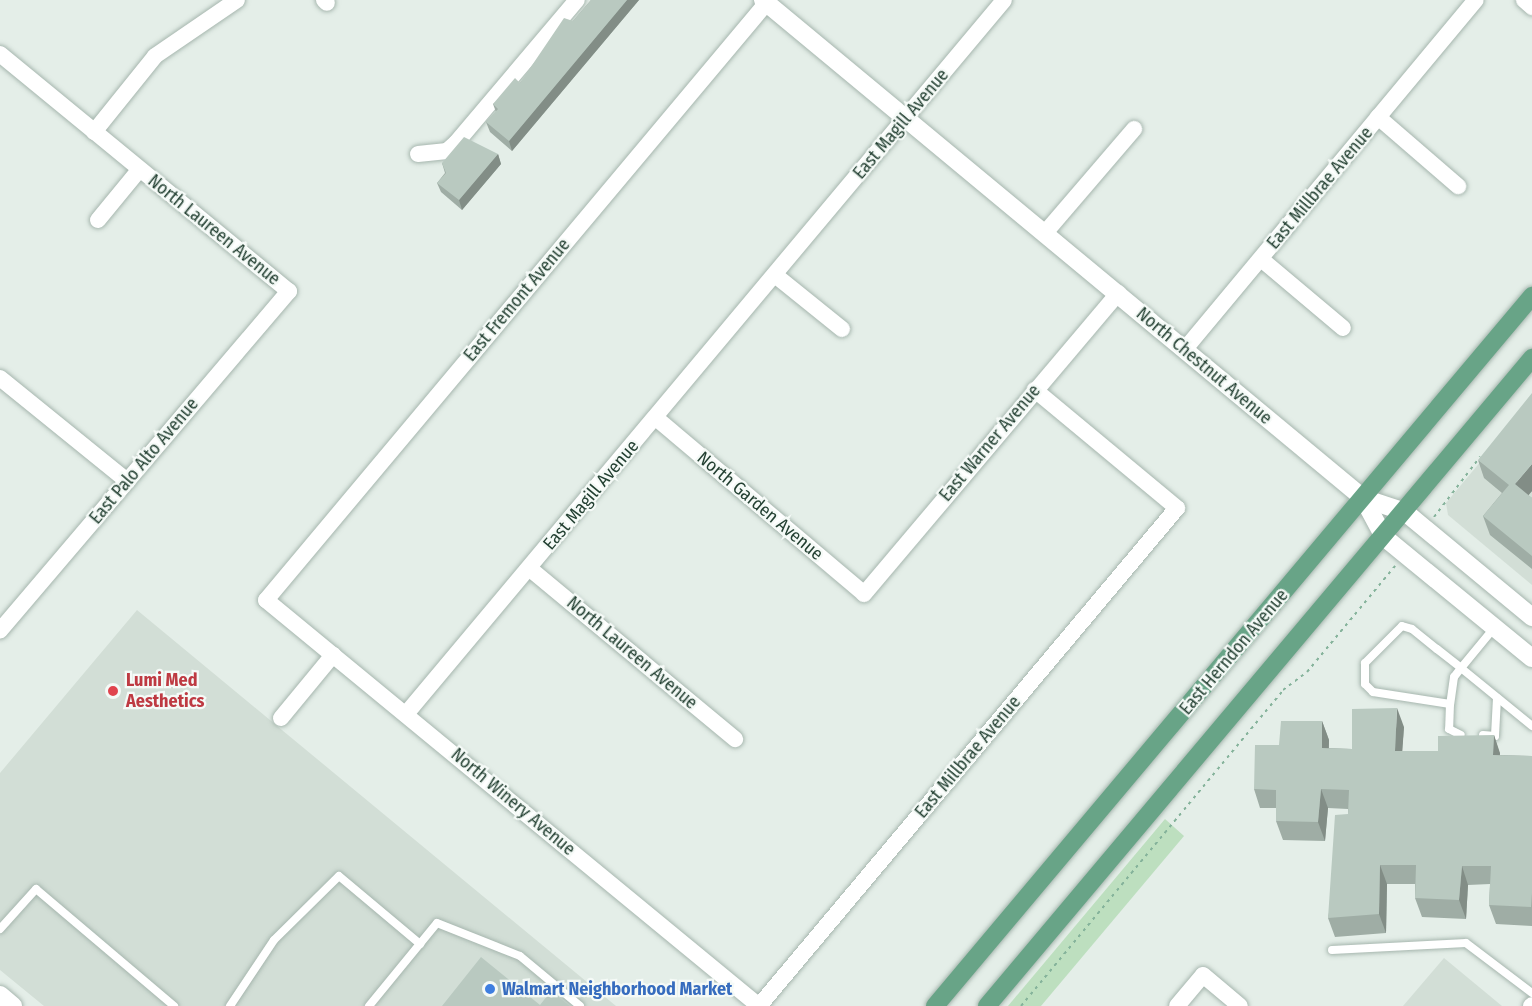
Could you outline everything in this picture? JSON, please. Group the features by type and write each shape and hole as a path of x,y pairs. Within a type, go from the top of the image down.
{"main road":[{"name":"East Herndon Avenue","path":"935,1006 1532,296"},
{"path":"987,1006 1384,537 1532,358"}],"street":[{"path":"94,132 155,56 211,7 237,0"},
{"path":"418,154 447,151 456,143 577,0"},
{"name":"East Magill Avenue","path":"406,714 1004,0"},
{"name":"East Millbrae Avenue","path":"1185,349 1476,0"},
{"path":"1524,0 1532,7"},
{"name":"North Chestnut Avenue","path":"766,1 1363,498 1405,512 1532,617"},
{"name":"East Fremont Avenue","path":"266,600 766,1"},
{"name":"North Laureen Avenue","path":"0,54 289,291"},
{"name":"East Millbrae Avenue","path":"1378,117 1458,186"},
{"path":"1045,233 1134,129"},
{"name":"North Laureen Avenue","path":"98,219 139,170"},
{"name":"East Millbrae Avenue","path":"1261,259 1343,328"},
{"path":"775,275 842,329"},
{"name":"East Palo Alto Avenue","path":"0,632 289,291"},
{"name":"East Warner Avenue","path":"864,594 1118,293"},
{"path":"0,378 127,481"},
{"name":"East Millbrae Avenue","path":"759,1006 1177,508 1035,390"},
{"name":"North Garden Avenue","path":"656,418 864,594"},
{"name":"North Chestnut Avenue","path":"1363,498 1384,537 1532,658"},
{"name":"North Laureen Avenue","path":"529,568 735,739"},
{"name":"North Winery Avenue","path":"266,600 759,1006"},
{"path":"281,718 333,656"},
{"path":"1177,1006 1203,975 1240,1006"},
{"path":"0,995 13,1006"}],"lane":[{"path":"1450,704 1367,690 1365,663 1402,626 1461,668 1532,726"},
{"path":"1461,735 1449,729 1450,704 1461,668 1494,627"},
{"path":"1483,735 1495,736 1497,698"},
{"path":"230,1006 274,940 339,876 420,944"},
{"path":"0,929 36,889 174,1006"},
{"path":"369,1006 437,923 520,956 580,1006"},
{"path":"1332,950 1466,943 1532,993"}],"path":[{"path":"1438,511 1486,450"},
{"path":"1021,1006 1283,690 1307,672 1392,569"}],"shaded area":[{"path":"1532,400 1532,585 1448,515 1446,503"},
{"path":"137,610 616,1006 44,1006 0,970 0,773"},
{"path":"1444,958 1502,1006 1403,1006"}],"green space":[{"path":"1165,819 1184,836 1041,1006 1008,1006"}],"building":[{"path":"591,0 627,0 509,141 486,122 498,109 493,104 515,78 520,83 564,18 573,21"},
{"path":"464,137 498,154 459,200 437,183 446,173 442,163"},
{"path":"1532,393 1532,464 1515,484 1532,498 1532,556 1483,516 1509,485 1478,460"},
{"path":"1397,708 1395,751 1438,751 1438,736 1494,735 1493,755 1532,756 1531,907 1489,905 1491,866 1462,866 1459,900 1415,898 1416,865 1380,865 1379,914 1328,918 1335,815 1348,814 1349,790 1321,789 1318,822 1276,821 1276,790 1254,789 1255,745 1279,745 1281,721 1322,721 1322,748 1352,749 1352,709"},
{"path":"481,957 540,1005 551,991 570,1006 442,1006"}],"place":[{"name":"Lumi Med Aesthetics","path":"113,691"},
{"name":"Walmart Neighborhood Market","path":"490,989"}]}
